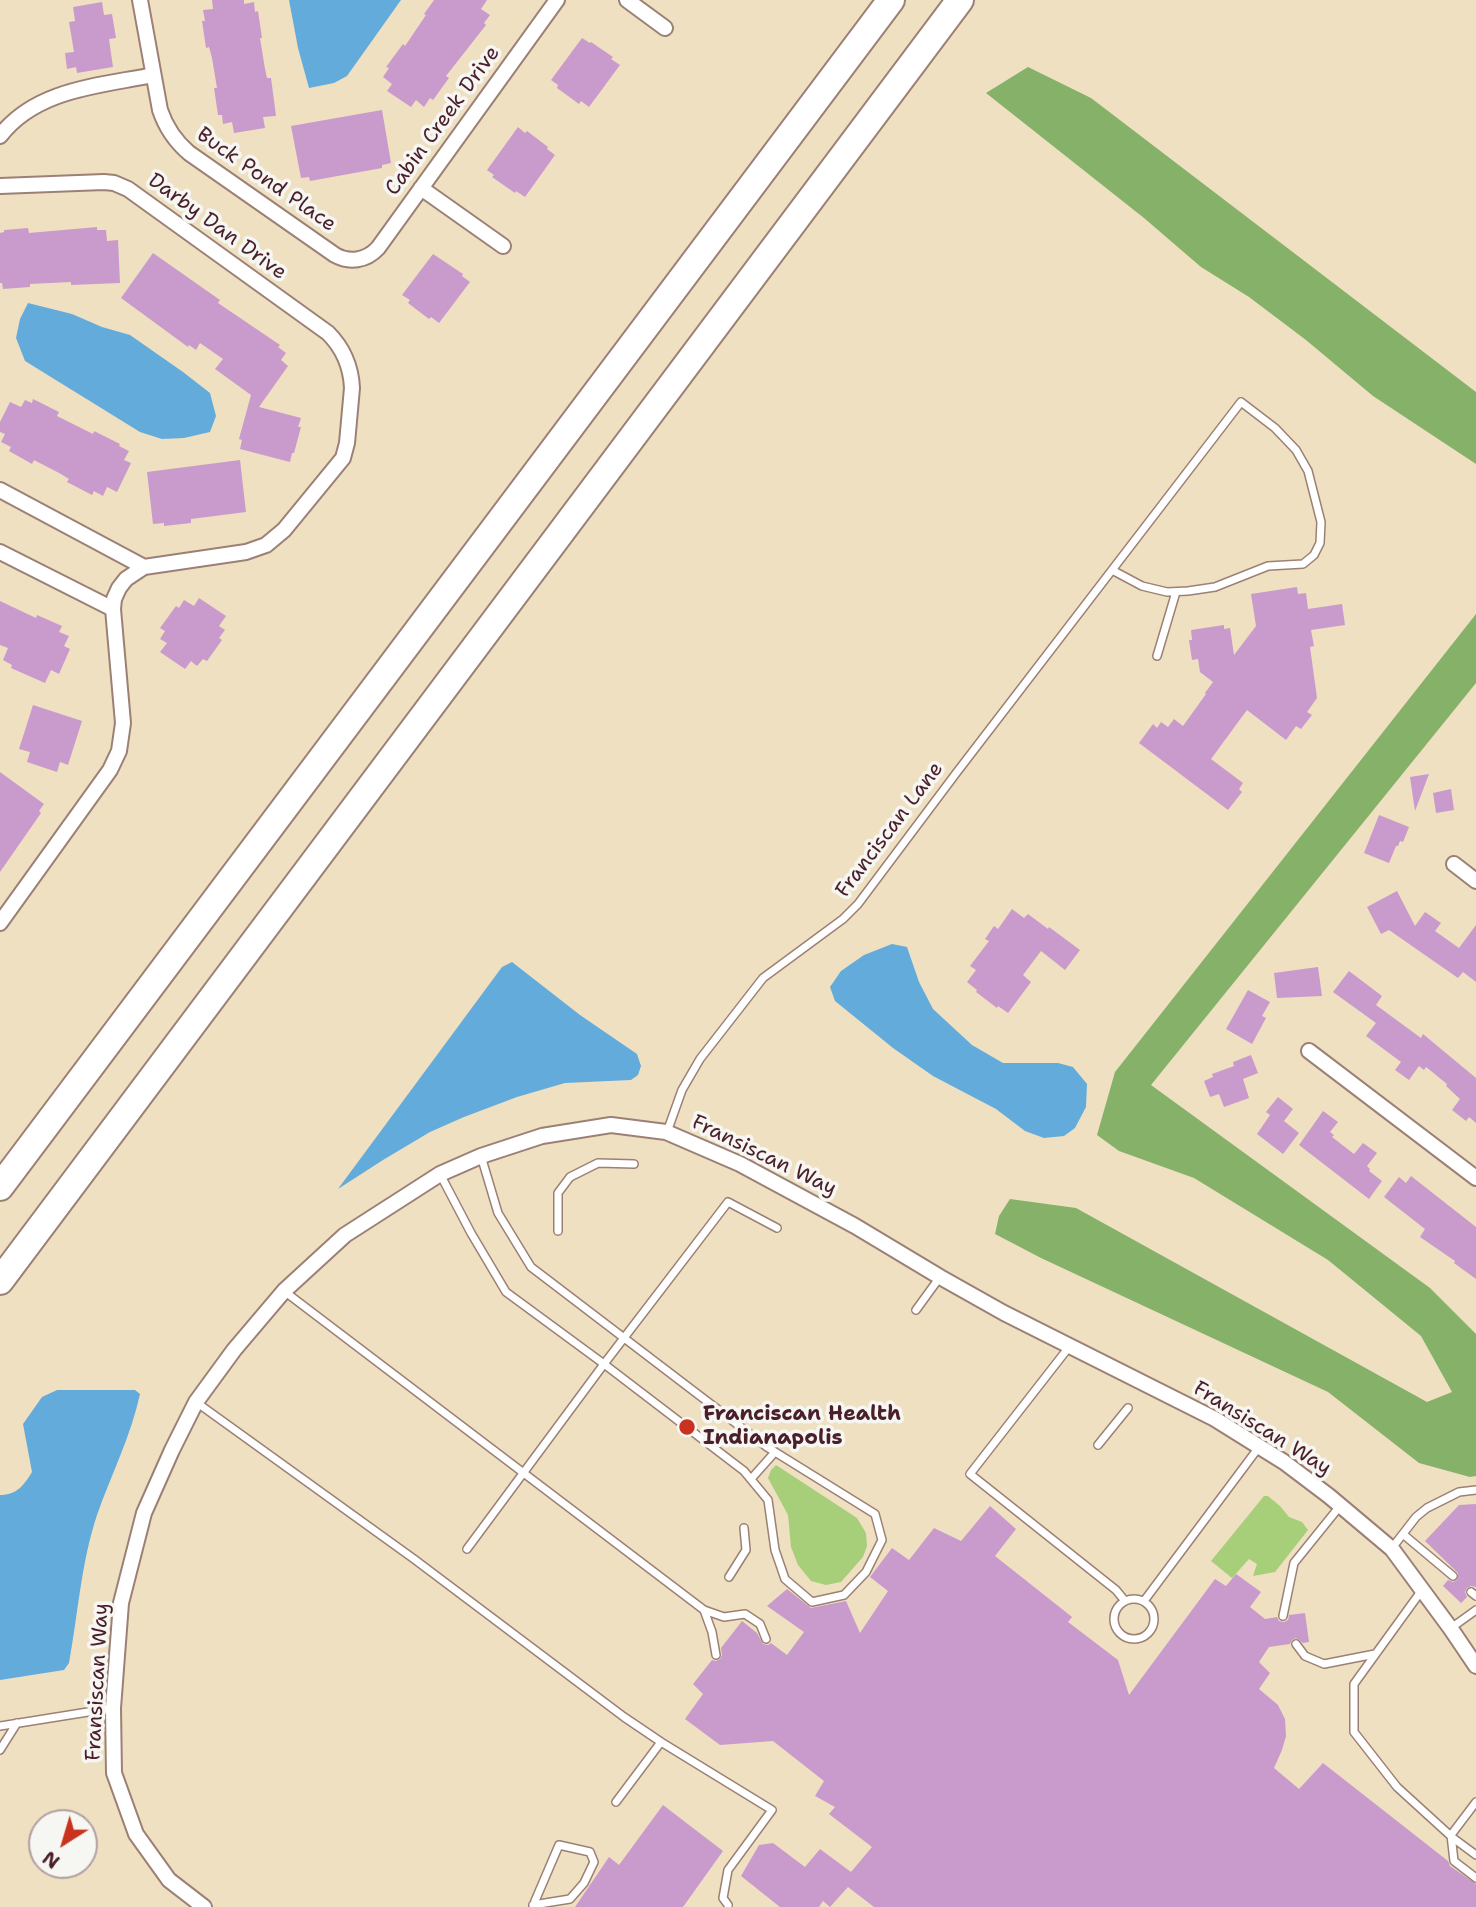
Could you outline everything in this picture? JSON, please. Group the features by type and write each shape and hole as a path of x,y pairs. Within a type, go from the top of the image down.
{"highway":[{"path":"844,63 884,0"},
{"path":"0,1186 891,0"},
{"path":"0,1281 960,0"}],"street":[{"name":"Buck Pond Place","path":"140,0 164,122 180,145 335,255 342,259 358,260"},
{"name":"Cabin Creek Drive","path":"358,260 374,252 557,0"},
{"path":"627,0 666,28"},
{"path":"0,136 22,114 60,94 153,75"},
{"name":"Darby Dan Drive","path":"0,186 104,182 128,189 328,333 345,358 352,379 345,452 337,466 281,534 263,547 246,552 144,567"},
{"path":"421,188 503,246"},
{"path":"0,490 144,567 126,579 114,599 123,719 119,751 110,770 2,916"},
{"path":"0,552 113,609"},
{"path":"1454,864 1476,881"},
{"path":"1309,1051 1476,1178"},
{"name":"Fransiscan Way","path":"204,1907 169,1880 136,1834 114,1773 113,1708 121,1603 144,1513 196,1402 234,1350 284,1291 345,1235 440,1174 481,1156 542,1136 611,1125 666,1132 740,1164 855,1226 1004,1313 1215,1419 1283,1462 1392,1549 1476,1666"}],"lane":[{"name":"Franciscan Lane","path":"666,1132 682,1090 700,1059 763,978 843,919 858,904 957,772 1112,570 1241,402 1275,428 1296,450 1308,471 1321,522 1320,543 1314,555 1303,564 1268,566 1215,587 1176,592 1142,586 1112,570"},
{"path":"1157,656 1176,592"},
{"path":"440,1174 506,1292 744,1471 768,1500 775,1550 785,1579 812,1602 844,1595 866,1572 882,1540 875,1514 775,1452 531,1267 498,1213 481,1156"},
{"path":"558,1231 558,1193 570,1177 598,1163 634,1164"},
{"path":"467,1549 604,1364 729,1202 777,1228"},
{"path":"916,1310 940,1277"},
{"path":"284,1291 704,1611 724,1617 745,1614 760,1624 766,1639"},
{"path":"1069,1346 970,1474 1116,1590 1125,1601"},
{"path":"196,1402 414,1559 624,1717 772,1810 728,1870 723,1898 728,1905"},
{"path":"1098,1445 1128,1408"},
{"path":"1144,1601 1259,1447"},
{"path":"751,1479 775,1452"},
{"path":"1392,1549 1416,1517 1427,1508 1459,1492 1476,1490"},
{"path":"1283,1616 1294,1563 1341,1506"},
{"path":"729,1577 746,1550 744,1528"},
{"path":"1404,1535 1452,1576"},
{"path":"1422,1590 1354,1684 1354,1732 1397,1787 1476,1855"},
{"path":"1125,1601 1144,1601 1152,1611 1153,1624 1146,1634 1134,1639 1121,1634 1114,1623 1116,1610 1125,1601"},
{"path":"1451,1629 1476,1610"},
{"path":"704,1611 712,1632 716,1655"},
{"path":"1296,1644 1305,1656 1324,1664 1376,1654"},
{"path":"0,1726 113,1708"},
{"path":"0,1750 17,1723"},
{"path":"616,1802 661,1742"},
{"path":"1476,1802 1451,1835 1454,1861 1476,1878"},
{"path":"559,1844 590,1852 594,1862 584,1883 570,1899 533,1906 559,1844"}],"green space":[{"path":"1028,67 1091,98 1476,392 1476,464 1373,396 1249,297 1201,267 1144,218 986,93"},
{"path":"1476,614 1476,683 1151,1085 1430,1288 1476,1334 1476,1476 1470,1477 1419,1463 1328,1392 995,1234 999,1216 1010,1199 1076,1208 1427,1402 1452,1392 1421,1336 1328,1260 1194,1178 1119,1151 1097,1135 1115,1072"},
{"path":"776,1465 857,1518 866,1533 867,1546 863,1557 841,1582 826,1585 811,1581 798,1565 791,1547 788,1515 768,1478"},
{"path":"1264,1496 1268,1496 1280,1506 1289,1517 1302,1522 1308,1530 1275,1572 1253,1576 1257,1564 1249,1559 1232,1578 1211,1561"}],"water":[{"path":"289,0 401,0 347,76 334,83 309,88"},
{"path":"28,303 72,314 130,335 183,372 210,393 216,416 210,432 184,438 162,439 140,432 25,361 16,338 20,319"},
{"path":"892,944 907,947 919,982 933,1009 972,1045 1003,1063 1058,1063 1073,1067 1087,1084 1086,1107 1075,1128 1064,1136 1044,1138 1025,1131 996,1109 933,1076 835,1001 830,987 841,971 864,955"},
{"path":"512,962 580,1015 637,1054 641,1066 638,1075 631,1080 565,1083 464,1117 430,1132 338,1189 502,967"},
{"path":"57,1390 135,1390 140,1394 92,1533 83,1570 69,1663 64,1670 0,1680 0,1495 19,1488 32,1472 23,1424 42,1397"}],"building":[{"path":"212,0 244,0 244,4 254,2 255,12 258,11 265,69 267,78 271,78 276,116 263,117 265,128 234,133 232,122 223,124 222,115 218,115 212,58 209,47 206,48 202,21 205,21 203,10 213,9"},
{"path":"434,0 487,0 481,9 490,15 484,23 486,25 446,76 449,78 433,100 430,98 424,107 416,100 411,107 387,91 392,84 383,77 389,68 386,67 403,44 405,46"},
{"path":"102,2 104,15 112,14 116,38 109,39 113,67 77,73 76,67 67,69 65,53 74,52 69,22 75,21 73,7"},
{"path":"582,38 613,57 611,59 620,65 589,107 581,101 579,104 557,88 558,85 551,80"},
{"path":"382,110 391,163 382,165 382,168 310,181 309,177 301,178 291,126"},
{"path":"518,127 525,133 527,131 555,155 525,197 492,177 494,175 487,170"},
{"path":"97,227 97,230 106,230 107,241 118,240 120,283 30,284 30,287 3,289 0,283 0,233 4,230 28,228 29,233"},
{"path":"153,253 220,300 218,303 280,345 278,347 286,353 281,360 288,366 259,407 301,418 298,427 301,427 290,462 240,449 242,440 239,439 251,395 215,369 223,359 200,343 196,350 189,345 188,347 121,298"},
{"path":"433,254 463,274 470,282 439,323 431,317 429,319 402,295"},
{"path":"33,399 59,412 57,416 93,434 94,431 129,451 124,460 131,463 117,492 107,487 103,496 94,491 92,495 67,482 69,479 61,474 34,460 32,464 9,451 11,447 1,442 5,434 0,432 0,422 10,402 21,407 25,400 32,403"},
{"path":"240,460 246,512 191,519 191,523 164,526 164,523 153,524 147,472"},
{"path":"1297,587 1298,594 1306,593 1308,609 1342,604 1345,625 1311,630 1314,646 1310,647 1317,698 1307,712 1312,715 1301,729 1296,726 1286,740 1247,710 1211,759 1243,783 1239,789 1242,792 1228,810 1139,743 1153,724 1157,728 1161,722 1168,727 1174,719 1183,726 1213,682 1200,672 1198,659 1192,660 1189,640 1192,640 1191,630 1224,625 1224,629 1230,628 1234,655 1256,626 1251,594"},
{"path":"199,598 226,616 219,626 225,630 219,638 222,640 207,661 203,659 197,666 191,661 185,669 160,652 167,643 160,639 165,631 160,628 176,606 179,608 184,600 194,606"},
{"path":"0,601 36,618 37,615 62,626 59,632 69,636 64,646 70,649 59,674 51,670 45,683 11,668 12,665 3,660 8,648 0,645"},
{"path":"33,705 82,721 68,765 60,762 57,772 27,762 30,752 19,749"},
{"path":"0,772 44,804 39,811 41,813 0,872"},
{"path":"1429,774 1415,811 1410,777"},
{"path":"1451,789 1454,810 1436,813 1433,793"},
{"path":"1379,815 1409,827 1403,842 1400,841 1396,846 1389,863 1364,853"},
{"path":"1397,891 1415,926 1425,912 1441,923 1435,931 1459,948 1476,925 1476,982 1463,972 1458,978 1389,930 1381,934 1367,907"},
{"path":"1012,909 1024,918 1028,914 1080,950 1065,970 1041,951 1023,975 1031,982 1008,1013 998,1006 997,1008 967,982 976,970 970,966 989,941 985,939 994,926 998,929"},
{"path":"1318,967 1322,996 1277,998 1274,973"},
{"path":"1349,971 1382,996 1376,1005 1421,1038 1423,1034 1476,1078 1476,1123 1469,1117 1466,1121 1452,1110 1460,1099 1426,1067 1424,1070 1419,1066 1409,1080 1395,1070 1401,1062 1366,1036 1376,1023 1333,992"},
{"path":"1248,990 1270,1002 1262,1016 1266,1018 1252,1044 1226,1029"},
{"path":"1251,1055 1258,1073 1243,1079 1249,1098 1224,1107 1219,1094 1210,1097 1204,1081 1213,1077 1212,1074 1234,1066 1233,1062"},
{"path":"1278,1097 1293,1109 1284,1121 1299,1133 1283,1154 1257,1134 1270,1115 1266,1112"},
{"path":"1323,1111 1338,1122 1330,1132 1334,1135 1332,1137 1354,1154 1363,1143 1377,1153 1367,1166 1369,1171 1382,1181 1369,1199 1299,1145"},
{"path":"1411,1176 1476,1227 1476,1279 1420,1237 1425,1229 1384,1197 1399,1177 1406,1183"},
{"path":"1476,1504 1476,1587 1467,1588 1467,1597 1461,1603 1443,1586 1448,1580 1457,1580 1458,1573 1425,1541 1459,1505"},
{"path":"990,1506 1016,1529 995,1556 1072,1617 1068,1622 1118,1660 1129,1695 1215,1579 1226,1586 1236,1574 1261,1592 1250,1607 1265,1619 1277,1617 1284,1622 1289,1615 1305,1613 1309,1642 1303,1643 1296,1638 1290,1644 1269,1647 1259,1662 1270,1673 1259,1689 1278,1705 1285,1719 1286,1736 1274,1768 1299,1789 1323,1763 1476,1884 1476,1907 874,1907 848,1887 830,1907 823,1901 819,1907 780,1907 741,1876 759,1845 773,1843 805,1867 820,1849 851,1872 872,1847 829,1814 835,1807 815,1796 824,1781 773,1741 720,1745 685,1719 703,1694 693,1684 712,1660 720,1659 721,1648 742,1621 757,1633 763,1644 771,1643 787,1655 804,1632 767,1606 787,1589 811,1608 846,1601 860,1633 888,1591 870,1577 892,1548 909,1560 934,1528 961,1541"},
{"path":"663,1805 723,1851 683,1907 575,1907 609,1857 619,1865"}],"place":[{"name":"Franciscan Health Indianapolis","path":"687,1427"}]}
